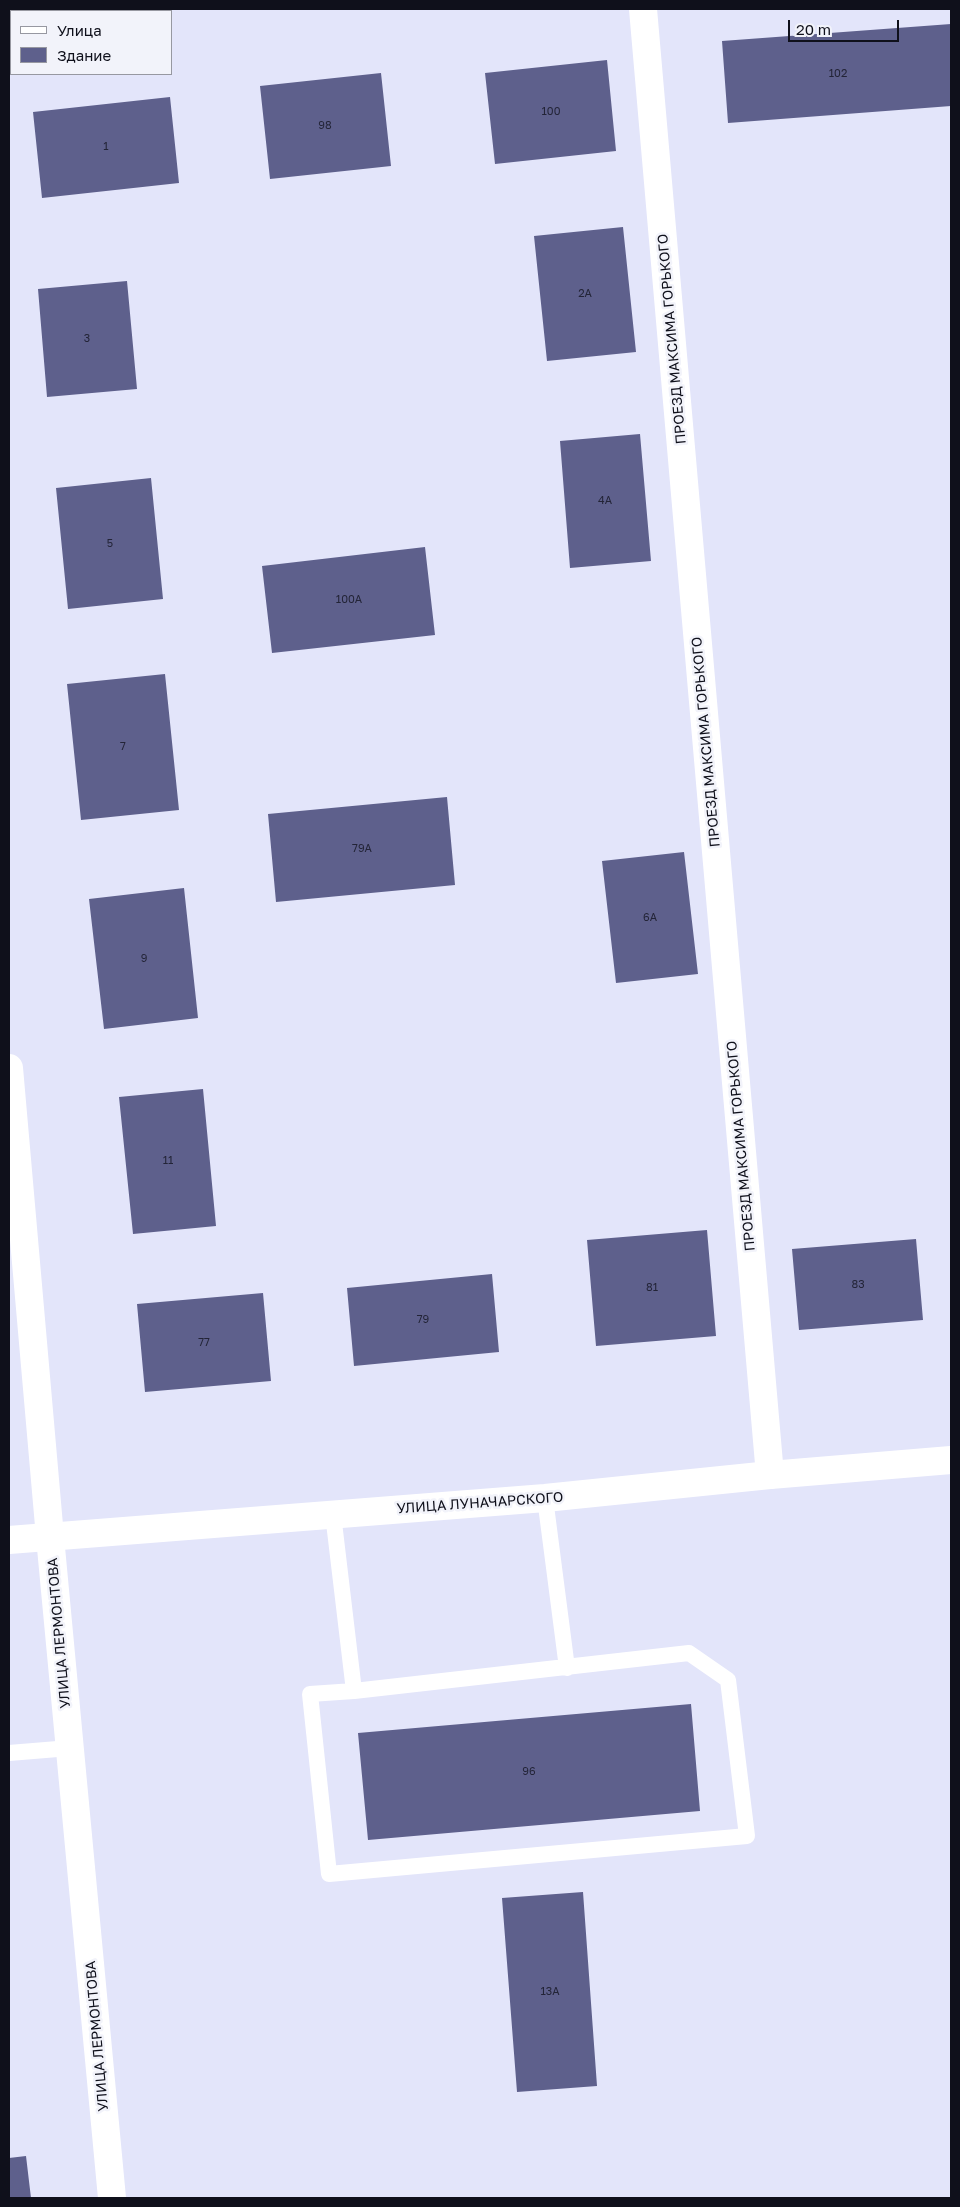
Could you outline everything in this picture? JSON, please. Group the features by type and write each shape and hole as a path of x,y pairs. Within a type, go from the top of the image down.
{"street":[{"path":"75,10 89,9"},
{"name":"ПРОЕЗД МАКСИМА ГОРЬКОГО","path":"643,9 770,1476"},
{"name":"УЛИЦА ЛЕРМОНТОВА","path":"9,1068 50,1537 112,2198"},
{"name":"УЛИЦА ЛУНАЧАРСКОГО","path":"9,1540 546,1498 951,1460"}],"lane":[{"path":"546,1498 567,1668"},
{"path":"333,1514 354,1690"},
{"path":"689,1653 728,1680 747,1836 329,1874 310,1694 354,1690 567,1668 689,1653"},
{"path":"9,1754 70,1748"}],"building":[{"path":"951,24 951,106 728,123 722,41"},
{"path":"607,60 616,151 495,164 485,73"},
{"path":"381,73 391,166 270,179 260,86"},
{"path":"170,97 179,183 42,198 33,112"},
{"path":"623,227 636,352 547,361 534,236"},
{"path":"127,281 137,389 47,397 38,289"},
{"path":"640,434 651,561 570,568 560,441"},
{"path":"151,478 163,599 68,609 56,488"},
{"path":"425,547 435,635 272,653 262,566"},
{"path":"165,674 179,810 81,820 67,684"},
{"path":"447,797 455,885 276,902 268,814"},
{"path":"684,852 698,974 616,983 602,861"},
{"path":"184,888 198,1018 104,1029 89,899"},
{"path":"203,1089 216,1226 133,1234 119,1097"},
{"path":"707,1230 716,1336 596,1346 587,1240"},
{"path":"916,1239 923,1320 799,1330 792,1249"},
{"path":"492,1274 499,1352 354,1366 347,1288"},
{"path":"263,1293 271,1381 145,1392 137,1304"},
{"path":"691,1704 700,1811 368,1840 358,1733"},
{"path":"583,1892 597,2086 517,2092 502,1898"},
{"path":"26,2156 31,2198 9,2198 9,2158"}]}
